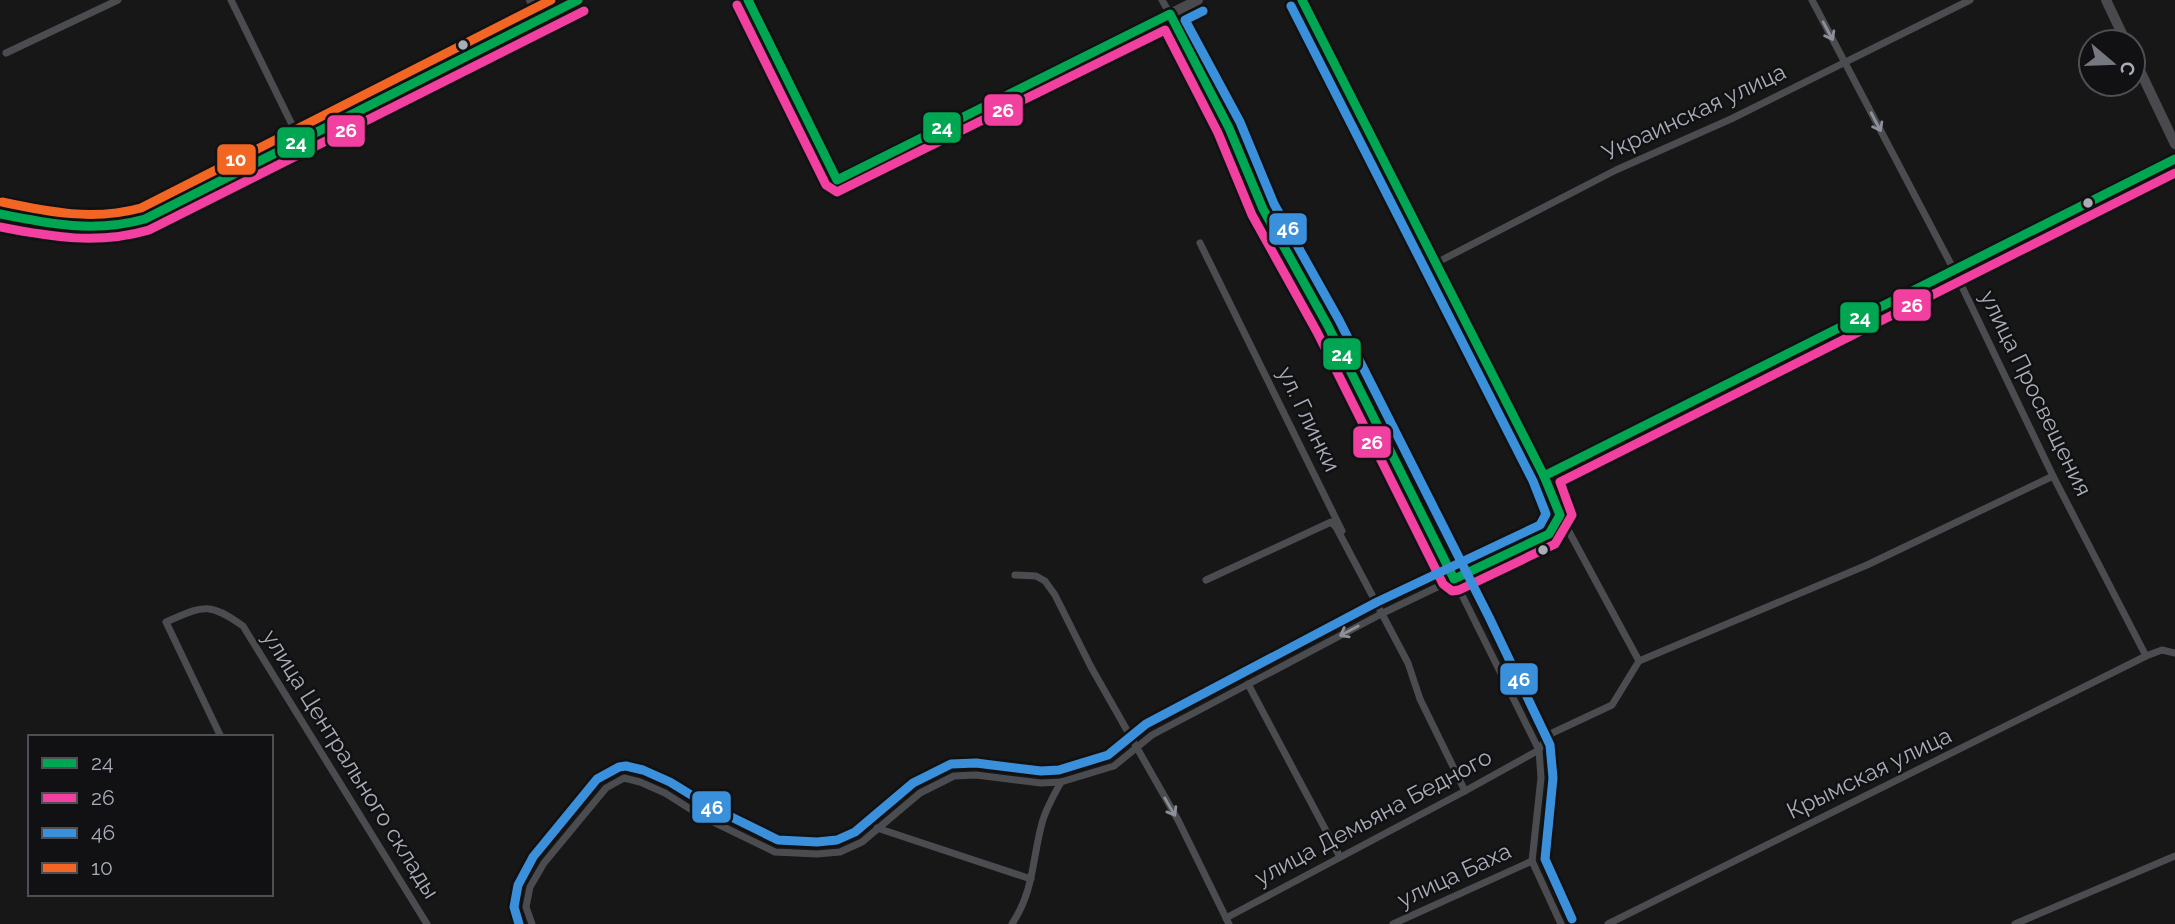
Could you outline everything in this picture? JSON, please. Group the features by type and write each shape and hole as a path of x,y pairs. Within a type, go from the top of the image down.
{"street":[{"path":"6,53 117,0"},
{"path":"231,0 300,141"},
{"path":"531,0 542,19"},
{"path":"0,214 74,228 93,229 129,224 163,210 578,0"},
{"path":"748,0 837,180 1198,0"},
{"path":"1162,0 1229,128 1263,209 1328,326 1539,750 1541,778 1532,861 1561,924"},
{"path":"1302,0 1544,477 1560,515 1639,661 1867,565 2053,476"},
{"name":"улица Просвещения","path":"1812,0 1954,270 2053,476 2146,656"},
{"name":"Украинская улица","path":"1436,263 1616,170 1731,119 1970,0"},
{"path":"2106,0 2119,28"},
{"path":"2147,86 2175,144"},
{"path":"1544,477 2175,159"},
{"name":"ул. Глинки","path":"1200,243 1383,613"},
{"path":"532,924 526,907 530,887 544,863 584,811 606,788 624,778 665,793 703,817 775,852 839,852 862,842 920,793 954,776 976,775 1041,783 1061,782 1114,766 1152,735 1383,613 1549,534 1560,515"},
{"path":"1206,580 1331,522 1408,663 1420,699 1465,791"},
{"path":"1014,575 1027,574 1045,581 1055,595 1091,667 1178,820 1227,921"},
{"name":"улица Центрального склады","path":"220,735 166,622 200,607 213,608 243,626 427,924"},
{"path":"2146,656 2162,650 2175,653"},
{"name":"Крымская улица","path":"1608,924 2146,656"},
{"name":"улица Демьяна Бедного","path":"1227,921 1539,750 1548,734 1612,705 1639,661"},
{"path":"1248,684 1340,857"},
{"path":"1012,924 1027,898 1042,822 1061,782"},
{"path":"877,828 1031,879"},
{"path":"2015,924 2175,856"},
{"name":"улица Баха","path":"1393,924 1532,861"}],"transit line":[{"name":"10","path":"2,202 71,214 106,214 141,208 551,0"},
{"name":"24","path":"0,214 72,226 108,226 145,219 578,0"},
{"name":"24","path":"748,0 837,180 1170,14 1229,128 1263,209 1328,326 1454,579 1549,534 1560,515 1544,476 1302,0"},
{"name":"26","path":"737,5 826,185 837,192 1165,30 1218,133 1252,215 1317,332 1443,584 1452,591 1555,544 1572,515 1560,482 2175,173"},
{"name":"46","path":"519,924 514,907 518,885 533,857 597,779 619,767 643,770 670,782 709,806 778,840 837,840 855,832 913,783 951,764 976,763 1041,771 1059,770 1108,755 1146,724 1377,602 1540,525 1546,514 1533,481 1291,6"},
{"name":"26","path":"0,227 74,238 130,235 149,230 584,11"},
{"name":"46","path":"1203,11 1185,20 1240,122 1274,204 1339,320 1489,617 1550,745 1553,778 1545,859 1572,919"},
{"name":"24","path":"1544,476 2175,159"}]}
